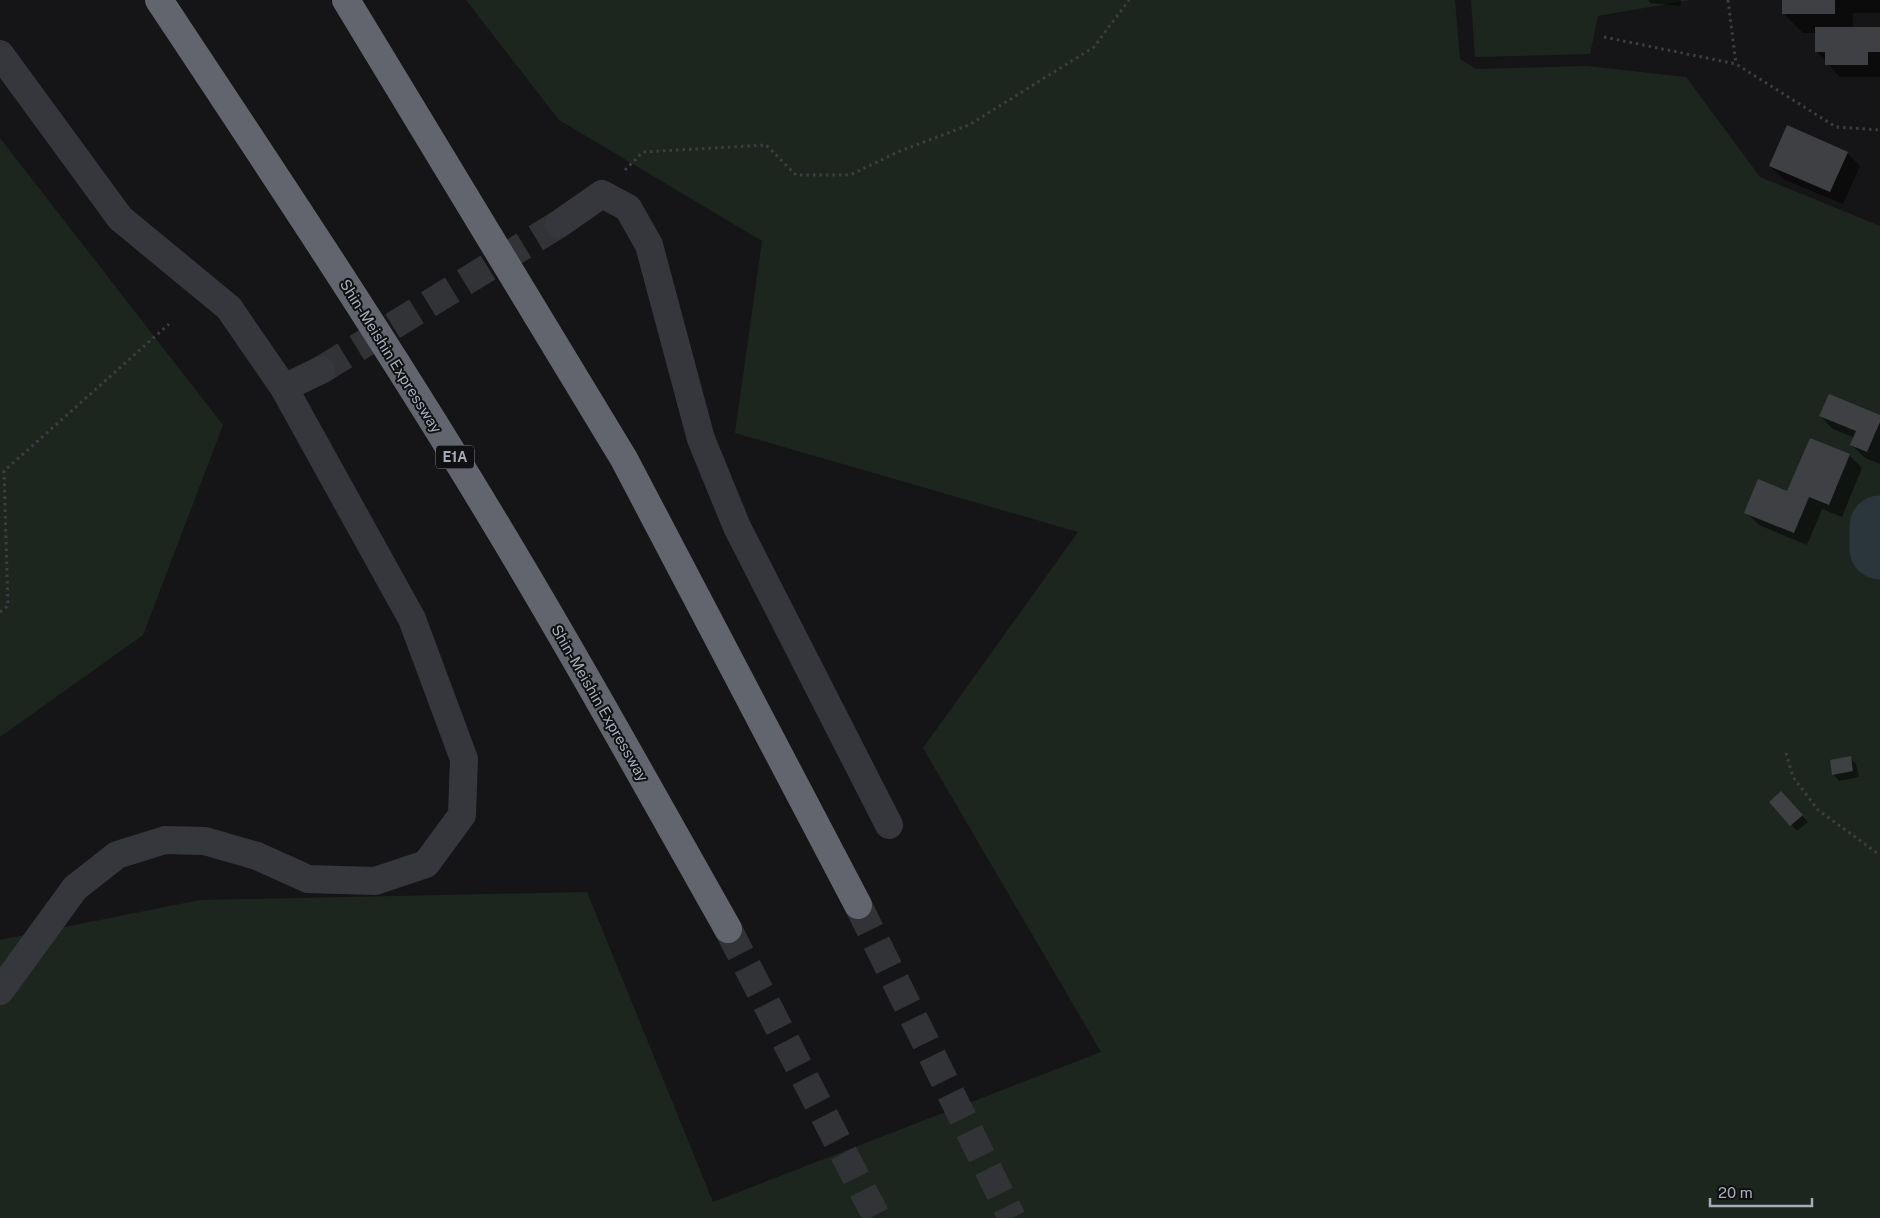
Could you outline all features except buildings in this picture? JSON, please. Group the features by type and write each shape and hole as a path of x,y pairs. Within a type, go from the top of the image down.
{"highway":[{"name":"Shin-Meishin Expressway","path":"159,0 326,251 488,511 610,719 728,929"},
{"path":"346,0 624,459 858,905"}],"street":[{"path":"0,54 120,218 229,308 284,388 412,619 464,759 462,815 426,864 375,881 308,879 257,856 205,841 165,840 117,855 75,888 0,991"},
{"path":"559,224 602,194 628,208 649,245 701,439 737,527 889,825"},
{"path":"284,388 320,370"}],"path":[{"path":"602,194 643,152 766,145 796,175 850,175 900,151 969,125 1094,47 1129,0"},
{"path":"1728,0 1736,64"},
{"path":"1604,37 1736,64 1836,127 1880,130"},
{"path":"0,612 8,606 4,471 169,324"},
{"path":"1786,753 1793,777 1818,810 1880,855"}],"shaded area":[{"path":"466,0 1455,0 1460,59 1476,69 1587,66 1686,77 1760,177 1880,226 1880,1218 0,1218 0,940 200,900 587,892 713,1202 1101,1052 923,748 1078,532 735,433 762,241 559,120"},
{"path":"1471,0 1690,0 1598,16 1590,54 1475,57"},
{"path":"0,138 223,425 143,635 0,737"}],"waterway":[{"path":"1880,526 1880,549"}],"tunnel":[{"path":"321,370 559,224"},
{"path":"858,905 1012,1218"},
{"path":"728,929 877,1218"}]}
